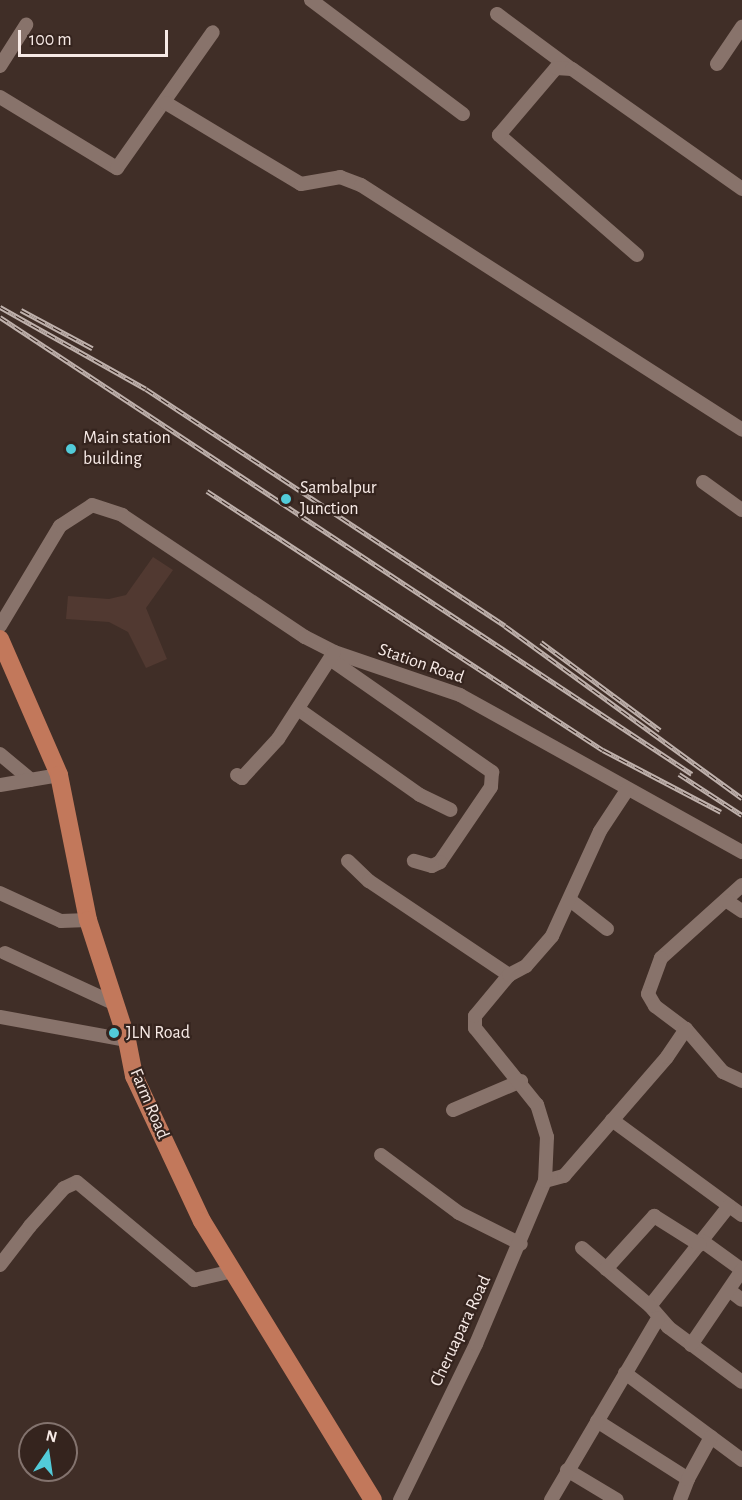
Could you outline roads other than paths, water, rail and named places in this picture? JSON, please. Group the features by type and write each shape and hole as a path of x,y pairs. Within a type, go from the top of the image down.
{"main road":[{"name":"Farm Road","path":"0,639 58,775 88,920 113,1003 127,1040 134,1076 202,1221 373,1500"}],"street":[{"path":"311,0 463,114"},
{"path":"497,14 742,189"},
{"path":"0,66 26,25"},
{"path":"717,64 742,27"},
{"path":"0,97 117,168 166,103 213,32"},
{"path":"572,69 556,68 499,135 637,255"},
{"path":"166,103 301,184 340,177 361,185 742,430"},
{"path":"702,482 742,510"},
{"name":"Station Road","path":"0,626 60,526 92,505 122,516 332,656 460,695 742,852"},
{"path":"237,775 242,778 278,739 332,656 492,772 491,787 440,862 432,866 414,861"},
{"path":"298,709 420,795 451,810"},
{"path":"0,754 32,780"},
{"path":"0,785 58,775"},
{"name":"Cheruapara Road","path":"400,1500 521,1244 545,1181 548,1137 537,1105 521,1081 475,1028 475,1016 509,975 544,947 570,900 600,831 627,790"},
{"path":"348,861 369,881 509,975"},
{"path":"742,885 727,901 706,913 676,941 661,958 648,985 648,994 655,1006 686,1029 723,1072 742,1081"},
{"path":"0,893 61,921 88,920"},
{"path":"570,900 607,928"},
{"path":"727,901 742,911"},
{"path":"5,953 113,1003"},
{"path":"0,1017 127,1040"},
{"path":"545,1181 564,1176 686,1029"},
{"path":"453,1110 521,1081"},
{"path":"612,1120 742,1215"},
{"path":"381,1155 459,1213 521,1244"},
{"path":"0,1265 30,1226 64,1188 77,1182 194,1280 233,1271"},
{"path":"650,1306 677,1267 701,1243 729,1206"},
{"path":"606,1269 654,1216 742,1270 691,1344"},
{"path":"582,1248 650,1306 658,1318 742,1382"},
{"path":"729,1290 742,1300"},
{"path":"551,1500 658,1318"},
{"path":"625,1373 742,1460"},
{"path":"597,1420 688,1479"},
{"path":"680,1500 688,1479 711,1437"},
{"path":"567,1470 616,1500"}],"railway":[{"path":"0,307 146,389 505,626 742,798"},
{"path":"21,310 92,348"},
{"path":"0,317 692,774"},
{"path":"207,491 603,750 721,812"},
{"path":"541,642 660,730"},
{"path":"679,774 742,815"}],"place":[{"name":"Main station building","path":"71,449"},
{"name":"Sambalpur Junction","path":"286,499"},
{"name":"JLN Road","path":"114,1033"}]}
